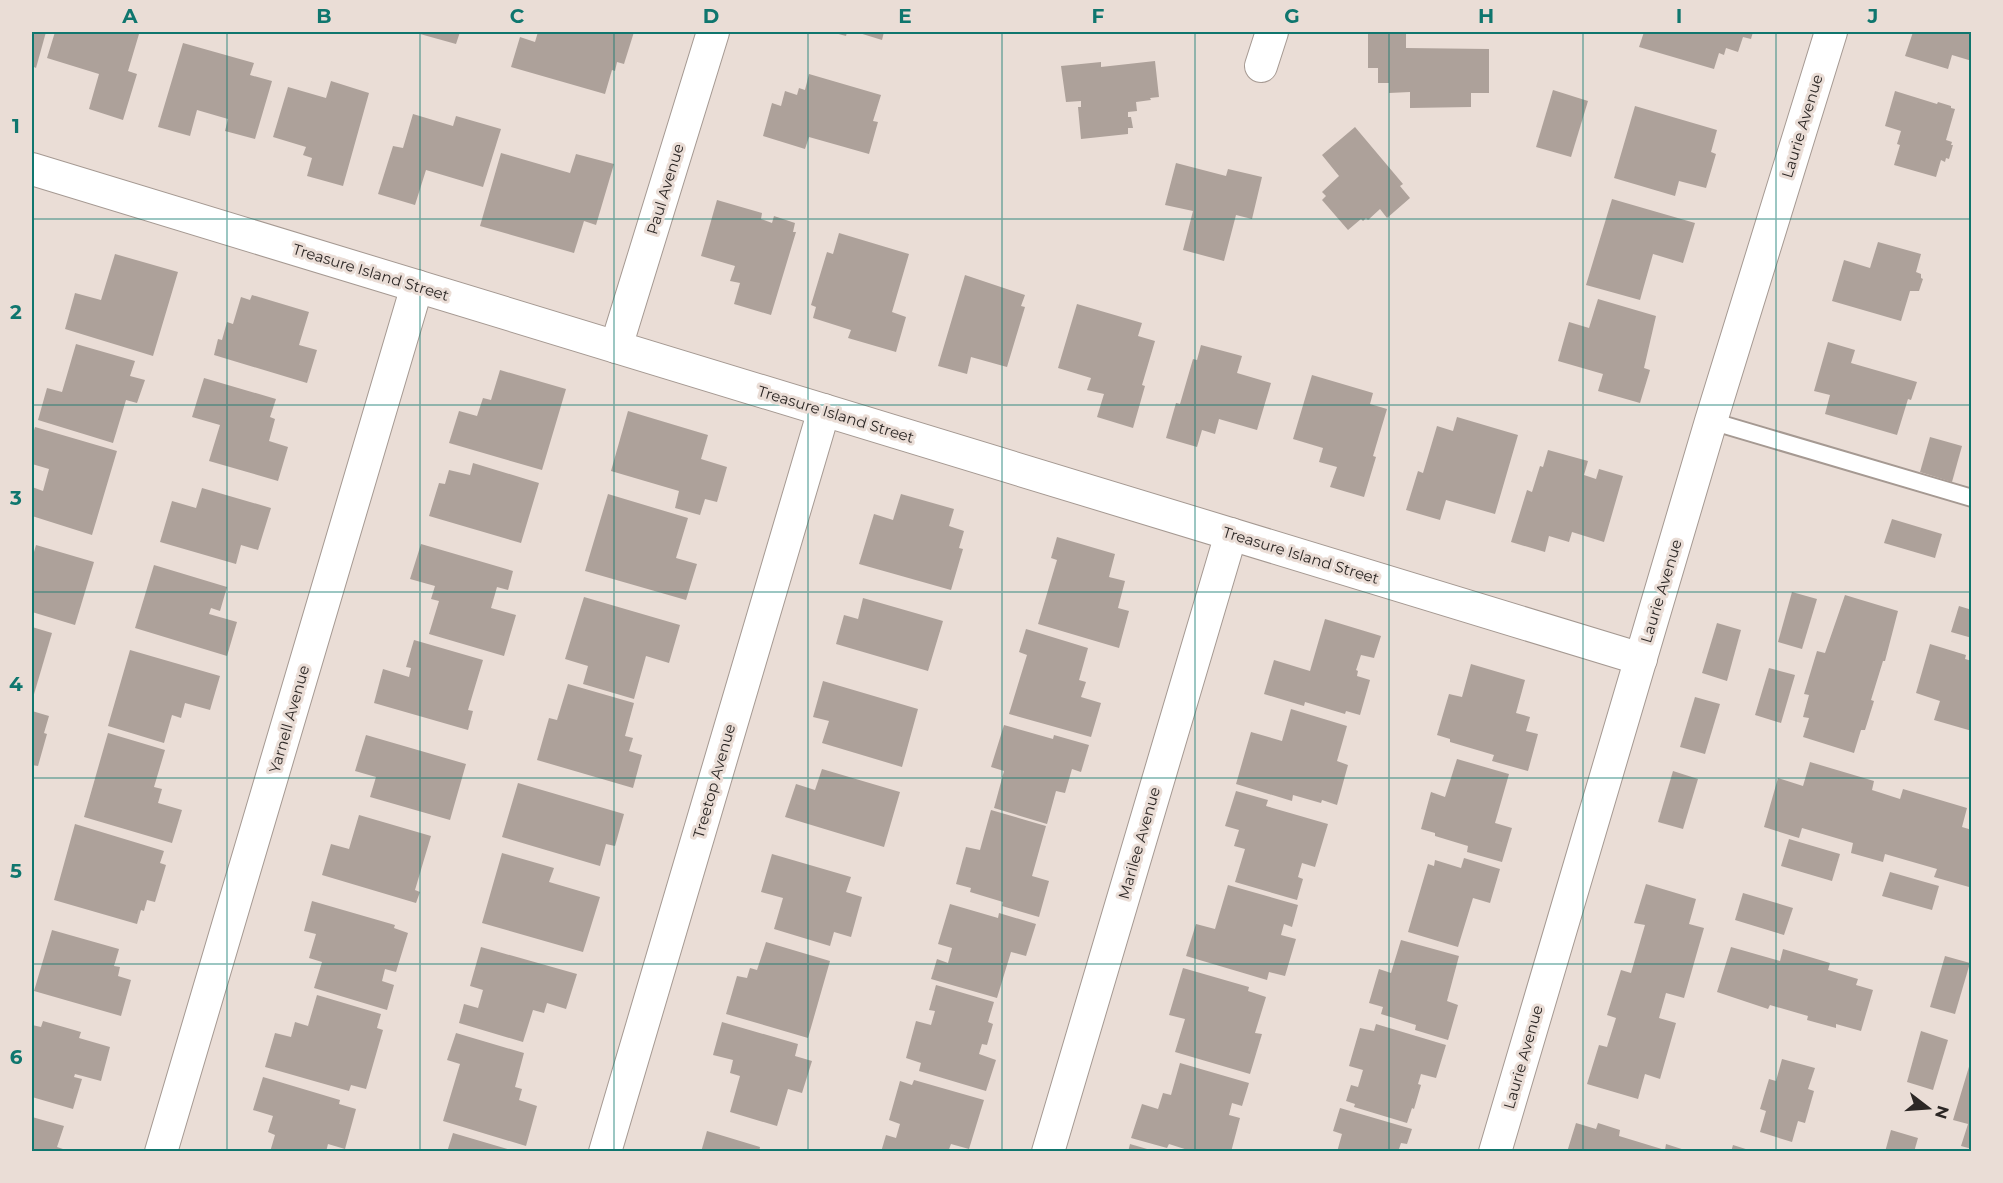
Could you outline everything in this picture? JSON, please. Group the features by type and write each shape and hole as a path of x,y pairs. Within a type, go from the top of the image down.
{"street":[{"name":"Paul Avenue","path":"616,347 713,32"},
{"path":"1261,66 1272,32"},
{"name":"Laurie Avenue","path":"1495,1152 1711,422 1831,32"},
{"name":"Treasure Island Street","path":"32,169 1641,659"},
{"name":"Yarnell Avenue","path":"161,1152 417,286"},
{"name":"Treetop Avenue","path":"605,1152 824,410"},
{"name":"Marilee Avenue","path":"1048,1152 1231,534"}],"lane":[{"path":"1711,422 1971,498"}],"building":[{"path":"32,32 46,32 36,68 32,66"},
{"path":"55,32 139,34 128,71 137,74 123,120 89,109 99,74 47,58"},
{"path":"421,32 460,32 456,44 420,34"},
{"path":"538,32 634,32 624,64 617,62 615,71 612,70 605,94 511,67 520,37 535,42"},
{"path":"831,32 847,32 846,36"},
{"path":"856,32 884,32 882,40"},
{"path":"1368,32 1406,32 1406,48 1489,49 1489,93 1471,93 1471,107 1410,108 1410,92 1389,93 1389,83 1378,83 1378,68 1368,68"},
{"path":"1644,32 1753,32 1751,39 1743,37 1738,52 1726,48 1724,55 1719,53 1714,69 1639,47"},
{"path":"1913,32 1972,32 1972,61 1952,55 1948,69 1905,56"},
{"path":"183,43 254,63 250,75 272,81 255,139 225,131 228,119 197,110 190,136 158,127"},
{"path":"1155,61 1159,97 1136,102 1137,111 1128,112 1133,128 1128,128 1128,134 1081,139 1078,107 1081,107 1081,101 1066,102 1061,66 1101,62 1101,67"},
{"path":"809,74 881,95 873,121 878,122 869,154 809,137 805,149 763,136 772,103 781,106 785,91 797,95 799,88 805,90"},
{"path":"331,81 369,93 343,186 307,176 312,158 303,155 306,147 273,137 288,87 326,98"},
{"path":"1553,90 1588,101 1571,157 1536,147"},
{"path":"1895,91 1937,104 1938,102 1955,109 1946,140 1952,142 1951,145 1953,145 1949,159 1946,158 1945,162 1941,160 1936,177 1894,165 1900,145 1897,144 1901,131 1885,126"},
{"path":"1635,106 1717,130 1711,152 1716,154 1706,188 1679,181 1675,196 1614,178"},
{"path":"413,114 453,126 456,116 501,129 483,187 426,170 415,205 378,194 393,146 403,148"},
{"path":"1355,127 1403,184 1400,186 1410,198 1387,218 1380,209 1368,220 1361,219 1348,230 1322,200 1326,196 1322,192 1339,176 1322,155"},
{"path":"501,153 570,173 576,154 614,164 596,225 584,221 574,253 480,226"},
{"path":"1176,163 1226,176 1228,169 1262,177 1252,219 1236,215 1224,261 1183,250 1193,211 1165,205"},
{"path":"1612,199 1695,223 1683,263 1653,254 1640,300 1586,285"},
{"path":"717,200 762,213 761,219 772,223 774,216 795,223 793,232 796,232 771,315 734,304 740,283 730,281 735,266 701,256"},
{"path":"839,233 909,254 892,312 906,317 896,352 848,338 851,330 813,318 816,307 811,305 827,252 833,254"},
{"path":"1878,242 1921,254 1916,272 1921,274 1923,279 1919,291 1910,291 1901,321 1832,301 1844,260 1870,268"},
{"path":"115,254 178,272 153,356 65,329 75,293 101,300"},
{"path":"965,275 1025,295 1021,306 1025,307 1007,367 971,357 967,374 938,366"},
{"path":"252,295 309,312 299,345 317,350 307,383 214,355 218,339 222,340 227,322 233,324 241,297 250,300"},
{"path":"1598,299 1656,316 1644,368 1650,370 1640,403 1598,391 1603,374 1558,361 1569,322 1589,328"},
{"path":"1077,304 1142,323 1138,336 1155,341 1142,385 1145,386 1133,428 1097,417 1104,394 1087,390 1091,378 1058,368"},
{"path":"1828,342 1855,350 1851,363 1917,382 1911,400 1908,399 1897,435 1825,414 1830,395 1814,391"},
{"path":"76,344 135,361 130,376 145,380 137,403 126,400 113,443 38,420 47,388 62,392"},
{"path":"1201,345 1242,356 1237,373 1271,383 1257,430 1219,419 1215,434 1202,430 1197,447 1166,438 1176,403 1180,404 1193,359 1197,360"},
{"path":"500,370 566,389 542,470 449,443 459,411 477,416 483,398 491,400"},
{"path":"1312,375 1373,393 1370,404 1387,409 1364,497 1330,487 1337,467 1319,462 1323,448 1293,439"},
{"path":"204,378 276,399 270,417 275,419 269,441 288,447 278,481 209,461 220,425 192,417"},
{"path":"628,411 708,435 701,459 727,467 717,502 705,499 700,515 675,508 679,491 611,471"},
{"path":"1457,417 1518,435 1495,514 1446,500 1440,520 1406,510 1418,471 1423,473 1437,426 1453,431"},
{"path":"35,427 117,451 92,535 32,516 32,487 43,491 49,469 32,464 32,437"},
{"path":"1930,437 1962,446 1952,482 1920,472"},
{"path":"1548,450 1588,461 1584,475 1596,479 1599,469 1623,476 1604,542 1572,532 1569,542 1549,536 1545,552 1511,542 1527,490 1532,492"},
{"path":"473,463 539,483 521,543 429,516 439,483 445,484 449,470 470,475"},
{"path":"202,488 271,508 258,550 241,545 236,564 160,542 172,501 196,508"},
{"path":"608,494 688,518 676,558 697,564 686,600 585,571"},
{"path":"901,494 954,509 949,526 964,531 959,548 963,549 951,590 859,564 874,514 893,520"},
{"path":"1892,519 1942,534 1935,558 1884,543"},
{"path":"1057,537 1115,554 1109,577 1125,581 1118,608 1129,611 1119,648 1038,624 1057,560 1051,558"},
{"path":"421,544 513,571 508,590 497,587 491,608 516,615 504,656 429,634 439,601 431,599 435,586 410,579"},
{"path":"36,545 94,562 75,625 32,612 32,559"},
{"path":"154,565 227,587 220,611 211,608 209,614 237,622 227,656 135,628"},
{"path":"1792,592 1817,599 1802,649 1778,642"},
{"path":"1845,595 1898,611 1885,661 1883,661 1871,700 1874,701 1865,730 1861,730 1854,753 1803,737 1809,718 1803,717 1809,695 1804,694 1817,651 1825,653"},
{"path":"584,597 680,625 669,663 646,656 634,699 583,684 588,666 565,659"},
{"path":"863,598 943,621 928,671 836,644 844,615 858,619"},
{"path":"1959,606 1972,610 1972,638 1951,632"},
{"path":"1325,619 1381,636 1374,658 1361,655 1356,670 1358,671 1357,676 1370,680 1360,715 1346,711 1345,714 1305,702 1304,706 1264,694 1274,660 1310,671"},
{"path":"1717,623 1741,630 1727,681 1702,673"},
{"path":"32,627 52,633 32,701"},
{"path":"1026,629 1088,648 1079,680 1086,682 1081,697 1101,703 1091,737 1009,714 1027,655 1019,652"},
{"path":"414,640 483,660 468,710 473,711 468,730 374,703 383,669 409,677 411,668 406,667"},
{"path":"1930,644 1966,655 1965,659 1972,661 1972,731 1934,720 1940,701 1916,693"},
{"path":"130,650 220,676 210,710 185,703 181,718 172,715 164,743 108,726"},
{"path":"1471,664 1525,680 1516,713 1530,717 1526,731 1538,734 1528,771 1492,761 1494,755 1450,742 1450,739 1437,735 1449,694 1462,697"},
{"path":"1769,668 1795,675 1781,723 1755,715"},
{"path":"823,681 918,709 902,767 822,743 829,721 813,717"},
{"path":"568,684 634,703 625,736 633,738 629,751 642,755 633,788 537,760 549,718 557,720"},
{"path":"1695,697 1720,704 1705,754 1680,747"},
{"path":"1291,709 1347,726 1337,761 1348,765 1337,805 1293,795 1292,801 1236,784 1251,732 1282,741"},
{"path":"32,711 49,716 44,733 47,734 38,766 32,765"},
{"path":"1004,725 1053,739 1054,735 1089,745 1081,772 1072,769 1065,793 1056,791 1047,824 994,808 1004,771 991,767"},
{"path":"108,733 165,750 154,787 162,789 158,803 182,810 172,843 84,817"},
{"path":"366,735 466,764 450,820 370,797 376,777 355,771"},
{"path":"1457,759 1509,774 1495,823 1512,828 1502,862 1467,852 1468,846 1435,836 1435,833 1421,829 1431,792 1445,797"},
{"path":"1810,762 1874,781 1872,790 1900,799 1903,789 1967,808 1962,827 1972,830 1972,879 1969,887 1934,877 1937,869 1885,854 1883,862 1851,853 1853,843 1802,828 1799,838 1764,827 1778,778 1803,786"},
{"path":"822,769 900,792 884,847 785,817 796,784 815,790"},
{"path":"1673,771 1698,779 1683,829 1658,822"},
{"path":"518,783 624,814 615,846 606,844 600,866 502,837"},
{"path":"1236,791 1268,800 1266,806 1328,824 1315,867 1302,863 1298,877 1303,879 1297,900 1235,882 1245,849 1234,846 1239,830 1225,826"},
{"path":"991,810 1046,826 1032,876 1049,881 1039,917 1002,906 1003,902 970,892 971,888 956,884 966,847 980,850"},
{"path":"359,815 431,836 415,890 420,892 416,903 322,875 331,844 349,849"},
{"path":"75,824 164,851 160,863 166,865 155,902 147,900 137,924 54,900"},
{"path":"1789,839 1840,854 1832,881 1781,866"},
{"path":"502,853 554,868 549,882 600,897 583,952 482,923"},
{"path":"772,854 851,877 846,892 862,897 851,937 834,932 830,946 774,929 783,898 761,892"},
{"path":"1464,858 1500,869 1490,903 1473,898 1458,947 1408,932 1428,864 1434,866 1435,860 1461,868"},
{"path":"1890,872 1939,886 1932,910 1882,896"},
{"path":"1646,884 1696,899 1689,924 1704,928 1684,998 1666,993 1659,1018 1676,1023 1660,1079 1645,1074 1638,1099 1587,1084 1599,1045 1607,1047 1616,1018 1607,1015 1621,970 1631,973 1645,925 1634,923"},
{"path":"1228,885 1298,905 1292,927 1284,924 1281,935 1296,939 1285,976 1269,972 1267,980 1186,956 1196,924 1215,929"},
{"path":"1743,893 1793,908 1784,935 1735,920"},
{"path":"312,901 395,925 394,928 408,933 396,972 385,969 382,981 394,985 387,1010 314,988 322,962 309,958 316,934 304,931"},
{"path":"950,904 998,918 999,913 1036,924 1026,956 1011,952 997,998 931,979 937,959 948,963 952,948 938,944"},
{"path":"52,930 119,949 114,966 120,967 118,976 131,980 121,1016 34,991"},
{"path":"1401,940 1459,956 1447,1001 1458,1005 1448,1040 1415,1030 1416,1025 1381,1014 1383,1007 1369,1003 1379,969 1391,973"},
{"path":"766,942 830,961 808,1038 726,1014 737,976 747,978 750,968 757,970"},
{"path":"481,947 577,974 566,1009 547,1003 544,1013 533,1010 523,1042 459,1023 464,1004 478,1008 483,990 470,986"},
{"path":"1731,947 1780,961 1783,949 1830,963 1828,970 1858,979 1856,985 1873,990 1861,1031 1836,1024 1836,1028 1807,1020 1808,1016 1770,1005 1768,1009 1717,992"},
{"path":"1945,956 1970,963 1955,1014 1930,1007"},
{"path":"1183,968 1249,987 1248,991 1266,997 1255,1033 1262,1034 1250,1074 1175,1052 1185,1019 1169,1015"},
{"path":"936,985 994,1002 988,1022 993,1024 987,1045 982,1044 979,1054 996,1060 986,1091 919,1071 921,1063 906,1058 916,1021 931,1025 935,1011 929,1010"},
{"path":"317,995 381,1014 377,1028 383,1030 366,1089 351,1085 349,1091 265,1067 275,1033 291,1037 295,1022 308,1026"},
{"path":"43,1021 81,1032 79,1038 110,1047 101,1081 75,1074 74,1077 82,1079 73,1109 32,1097 32,1025 41,1027"},
{"path":"722,1022 798,1044 795,1056 812,1061 802,1093 788,1089 777,1126 730,1112 740,1076 730,1073 733,1060 713,1055"},
{"path":"1376,1024 1446,1045 1436,1078 1421,1074 1418,1084 1421,1085 1407,1123 1354,1107 1355,1104 1346,1101 1351,1085 1358,1087 1363,1070 1349,1066 1360,1028 1374,1031"},
{"path":"1921,1031 1948,1040 1933,1090 1907,1082"},
{"path":"456,1033 524,1053 515,1087 522,1089 519,1100 537,1106 526,1146 443,1121 460,1064 447,1060"},
{"path":"1782,1059 1815,1068 1808,1089 1814,1091 1805,1123 1798,1121 1792,1142 1760,1132 1766,1111 1760,1109 1769,1079 1776,1081"},
{"path":"1971,1060 1972,1149 1961,1146 1968,1124 1953,1120"},
{"path":"1180,1063 1249,1083 1242,1106 1232,1103 1229,1115 1240,1118 1231,1152 1194,1152 1169,1144 1167,1148 1131,1138 1142,1104 1158,1109 1163,1093 1171,1095"},
{"path":"263,1077 340,1100 339,1104 356,1109 345,1149 328,1144 326,1152 270,1152 275,1135 268,1132 273,1116 253,1110"},
{"path":"914,1080 984,1100 969,1149 951,1144 948,1152 881,1152 886,1135 896,1138 900,1124 889,1120 900,1081 912,1085"},
{"path":"1340,1108 1412,1129 1407,1144 1401,1143 1398,1152 1337,1152 1342,1134 1333,1131"},
{"path":"32,1117 64,1126 57,1147 72,1152 32,1152"},
{"path":"1576,1123 1596,1129 1598,1123 1620,1130 1619,1136 1665,1150 1666,1144 1691,1152 1567,1152"},
{"path":"1891,1130 1918,1138 1914,1152 1885,1152"},
{"path":"707,1131 760,1147 759,1152 701,1152"},
{"path":"453,1133 514,1151 447,1152"},
{"path":"1130,1144 1154,1151 1128,1152"},
{"path":"1733,1145 1752,1151 1752,1152 1731,1152"}]}
